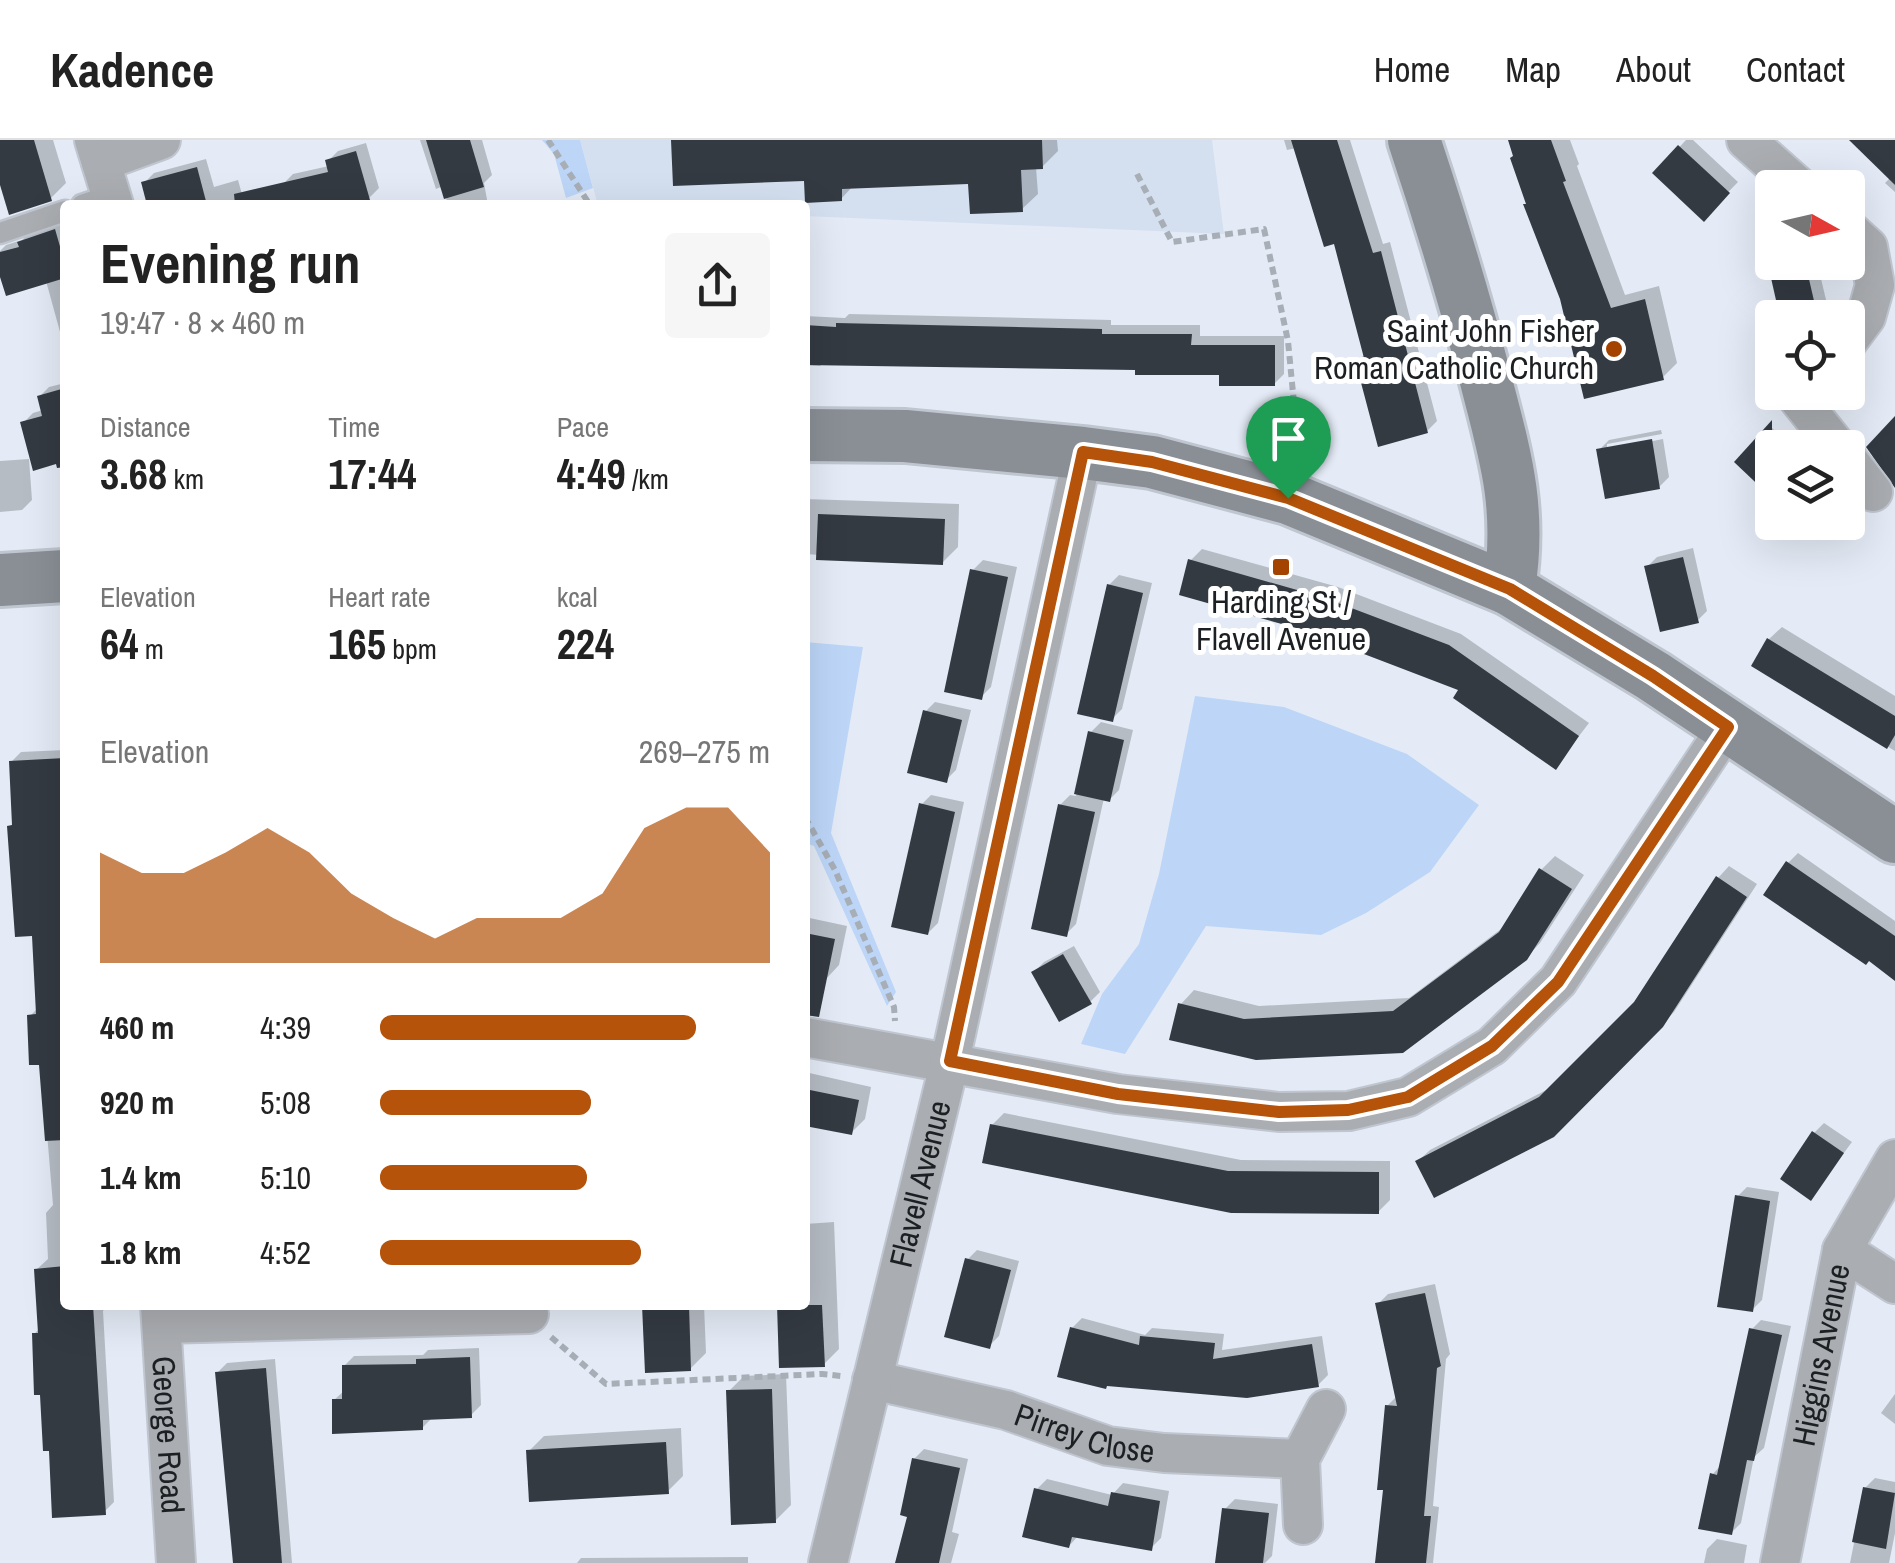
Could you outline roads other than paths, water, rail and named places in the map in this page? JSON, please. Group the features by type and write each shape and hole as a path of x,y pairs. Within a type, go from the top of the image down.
{"main road":[{"path":"1414,140 1450,247 1513,488 1515,553 1510,589"},
{"path":"810,434 905,436 1083,452 1152,462 1288,498 1510,589 1653,676 1895,837"},
{"path":"0,580 60,576"}],"street":[{"path":"101,182 161,140"},
{"path":"1746,140 1780,170"},
{"path":"1865,244 1876,285 1865,318"},
{"path":"1807,410 1824,430"},
{"name":"Flavell Avenue","path":"828,1563 950,1061 1083,452"},
{"path":"1865,482 1873,492"},
{"path":"810,1038 1118,1094 1279,1112 1348,1110 1408,1097 1492,1046 1558,982 1728,727"},
{"name":"Higgins Avenue","path":"1780,1563 1842,1250 1895,1159"},
{"path":"1842,1250 1895,1284"},
{"path":"161,1314 529,1314"},
{"name":"George Road","path":"161,1314 176,1563"},
{"name":"Pirrey Close","path":"872,1380 1006,1410 1108,1446 1300,1458"},
{"path":"1304,1524 1300,1458 1326,1409"}],"lane":[{"path":"0,233 60,213"}],"place":[{"name":"Saint John Fisher Roman Catholic Church","path":"1614,349"},
{"name":"Harding St / Flavell Avenue","path":"1281,567"}]}
